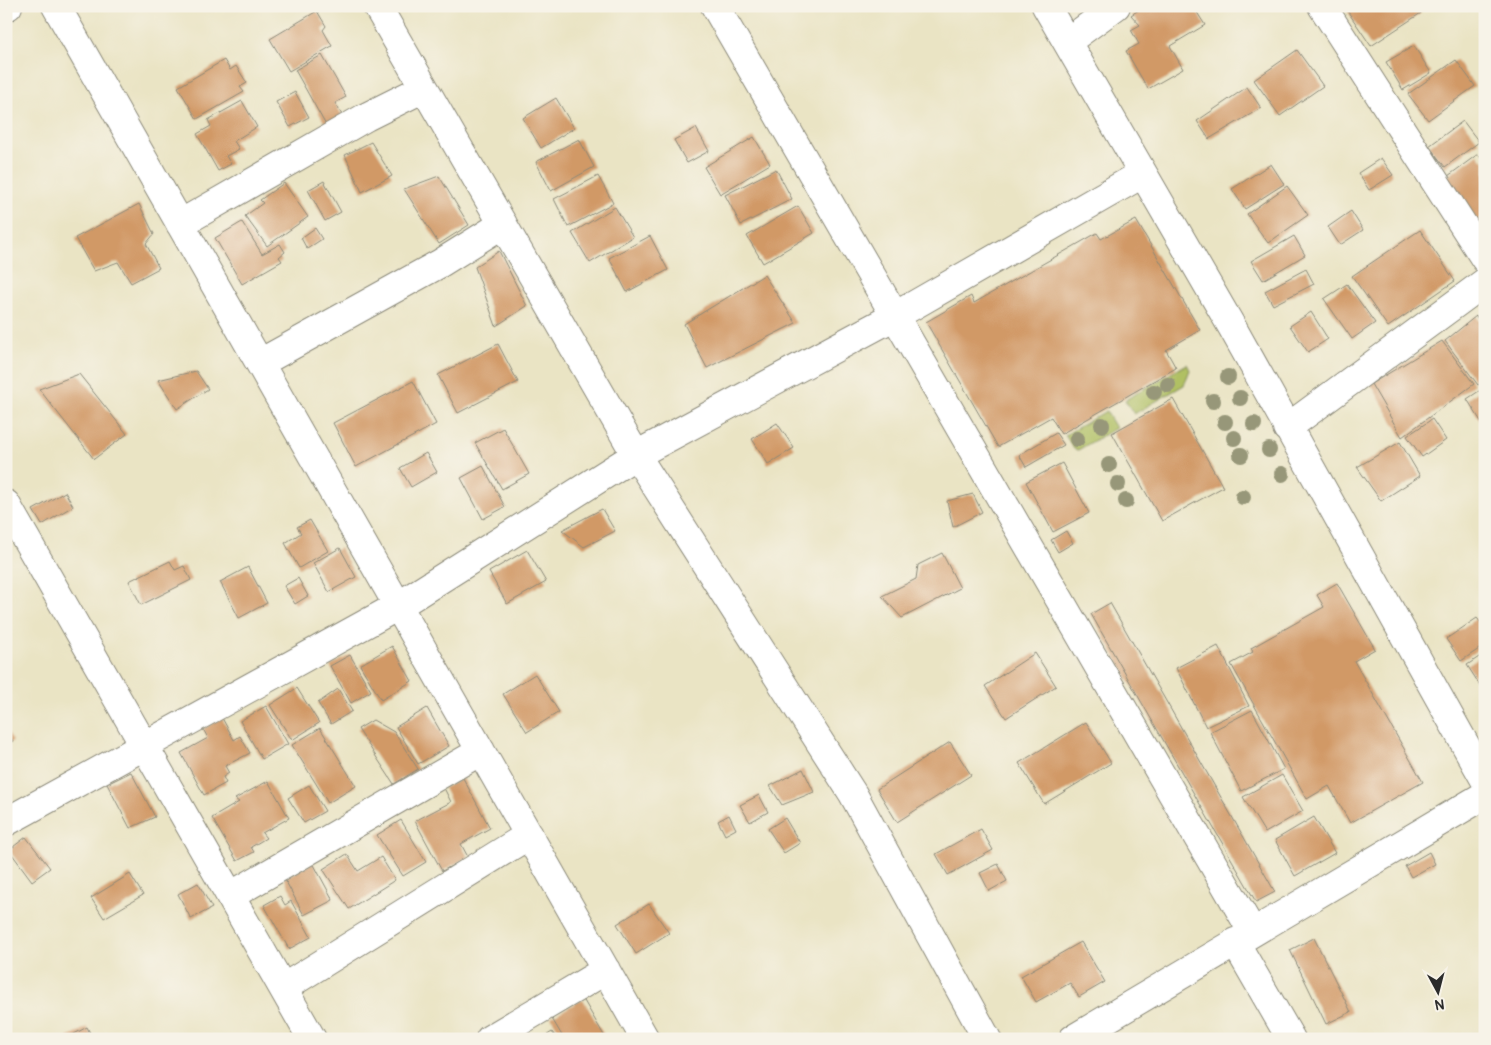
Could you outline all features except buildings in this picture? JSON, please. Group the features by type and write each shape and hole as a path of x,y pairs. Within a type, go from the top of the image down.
{"street":[{"path":"56,6 645,1039"},
{"path":"377,6 636,455 853,794 987,1039"},
{"path":"715,6 895,316 1243,936 1291,1039"},
{"path":"1046,6 1232,328 1485,780"},
{"path":"1067,42 1116,6"},
{"path":"1322,6 1485,259"},
{"path":"180,224 366,117 424,88"},
{"path":"6,822 398,606 636,455 895,316 1142,174"},
{"path":"260,364 439,264 503,224"},
{"path":"1287,428 1485,282"},
{"path":"6,504 312,1039"},
{"path":"230,896 481,751"},
{"path":"1073,1039 1243,936 1485,795"},
{"path":"283,988 529,835"},
{"path":"490,1039 606,970"}],"green space":[{"path":"1187,364 1190,370 1184,385 1134,414 1125,400"},
{"path":"1106,411 1116,428 1078,450 1074,449 1065,435"}]}
